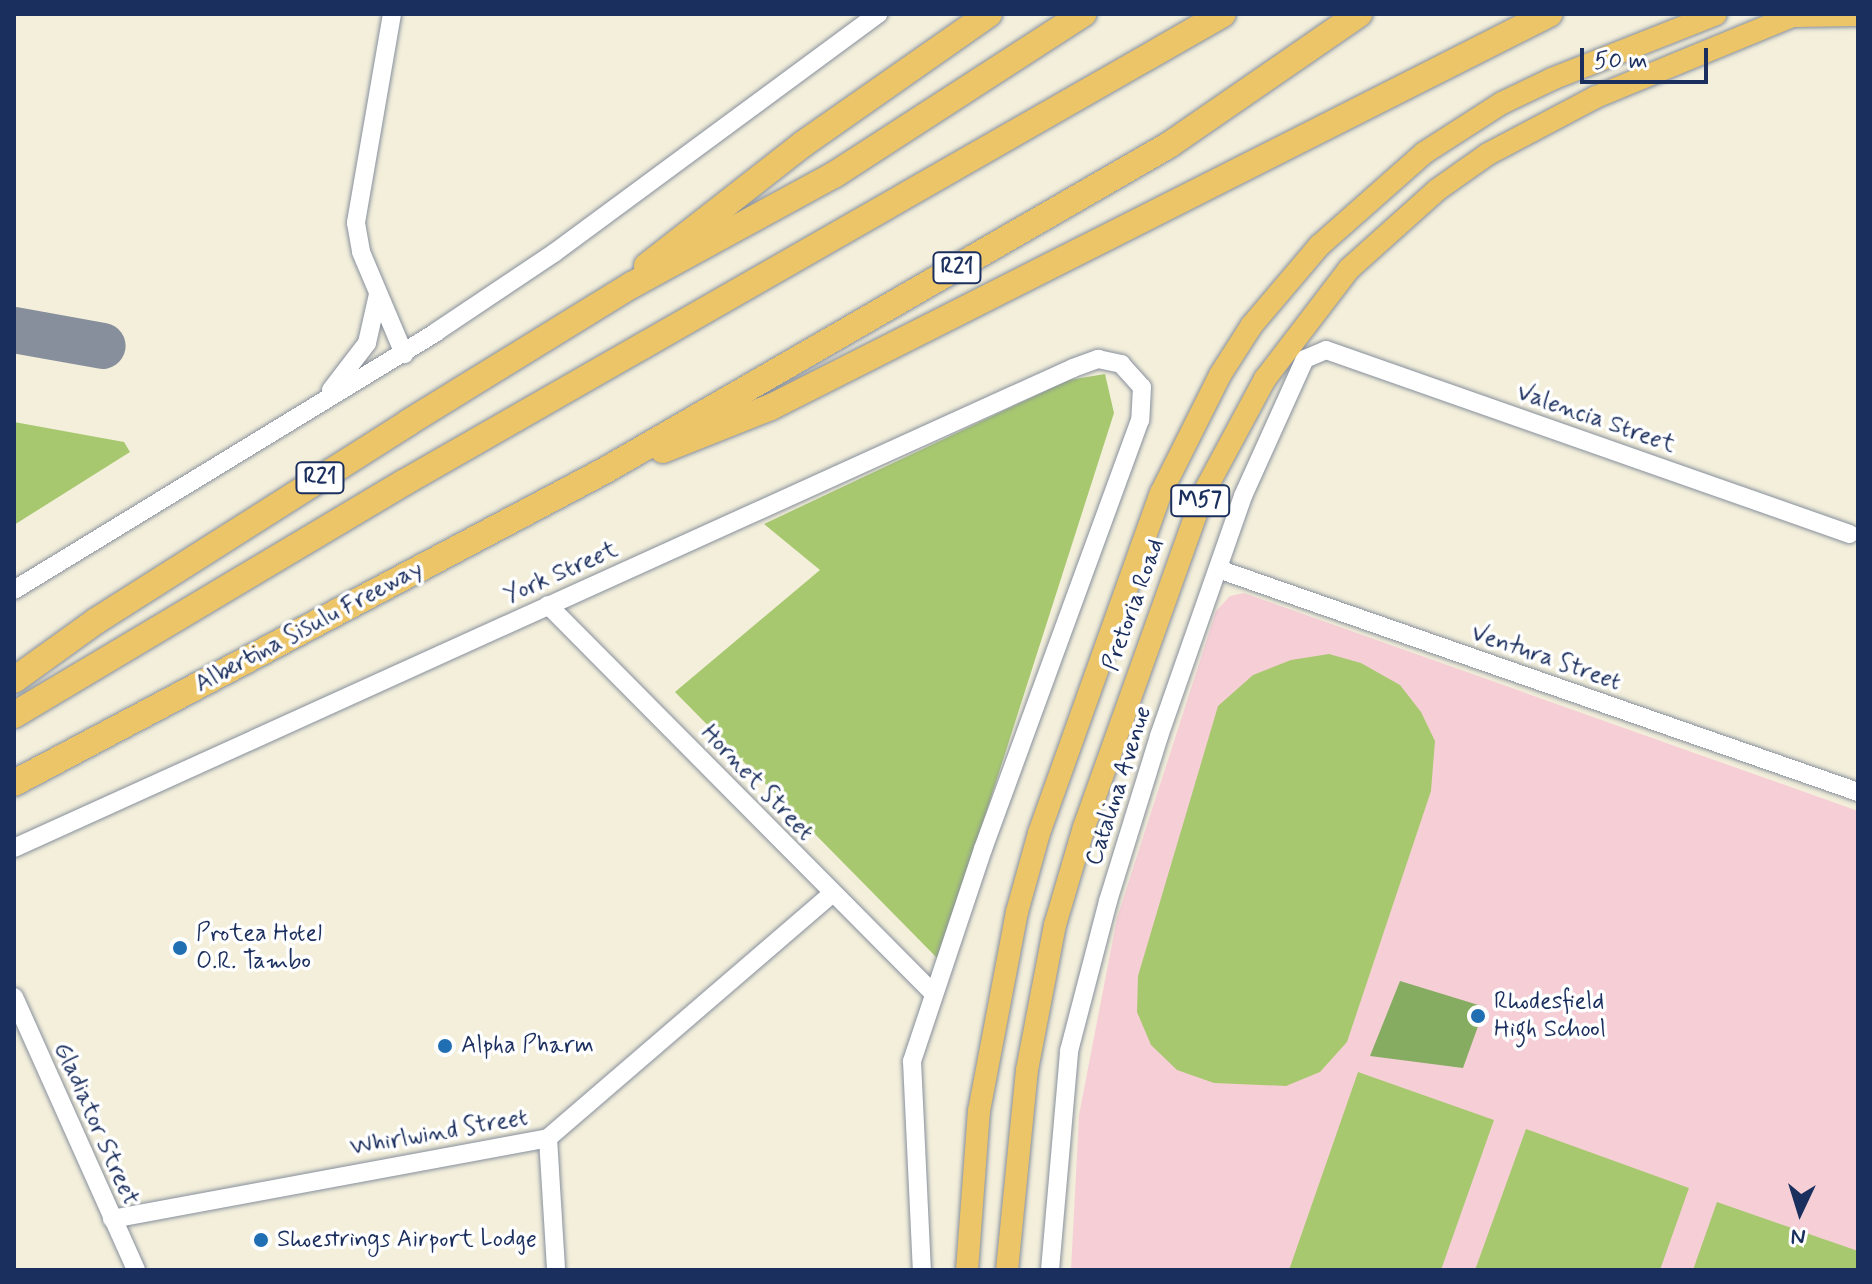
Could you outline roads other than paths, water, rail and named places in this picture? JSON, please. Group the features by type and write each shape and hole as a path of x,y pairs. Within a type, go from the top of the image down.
{"highway":[{"path":"632,285 693,227 989,14"},
{"name":"R21","path":"14,680 109,612 632,285 834,175 1083,14"},
{"path":"14,715 405,482 1223,14"},
{"name":"R21","path":"604,471 1169,145 1359,14"},
{"path":"604,471 771,407 1549,14"},
{"name":"Albertina Sisulu Freeway","path":"14,783 604,471"}],"main road":[{"name":"Pretoria Road","path":"967,1270 979,1111 1013,928 1039,833 1161,493 1220,375 1252,325 1319,246 1424,153 1527,91 1716,14"},
{"name":"Pretoria Road","path":"1007,1270 1027,1070 1059,911 1089,813 1197,509 1226,445 1265,379 1349,269 1437,190 1488,154 1596,97 1794,15"},
{"path":"1794,15 1858,15"}],"street":[{"path":"392,14 356,210 361,252 404,354"},
{"path":"14,590 404,354 554,253 878,14"},
{"path":"325,399 367,343 378,294"},
{"name":"Valencia Street","path":"1326,350 1850,534"},
{"name":"Catalina Avenue","path":"1050,1270 1069,1051 1130,822 1274,418 1305,359 1326,350"},
{"name":"York Street","path":"14,848 1098,359 1130,370 1144,398 1140,420 933,993"},
{"name":"Ventura Street","path":"1218,569 1858,792"},
{"name":"Hornet Street","path":"548,605 933,993"},
{"name":"Whirlwind Street","path":"112,1219 548,1138 832,894"},
{"path":"922,1270 910,1076 933,993"},
{"name":"Gladiator Street","path":"14,997 136,1270"},
{"path":"548,1138 556,1270"}],"place":[{"name":"Protea Hotel O.R. Tambo","path":"180,948"},
{"name":"Rhodesfield High School","path":"1478,1016"},
{"name":"Alpha Pharm","path":"445,1046"},
{"name":"Shoestrings Airport Lodge","path":"261,1240"}]}
